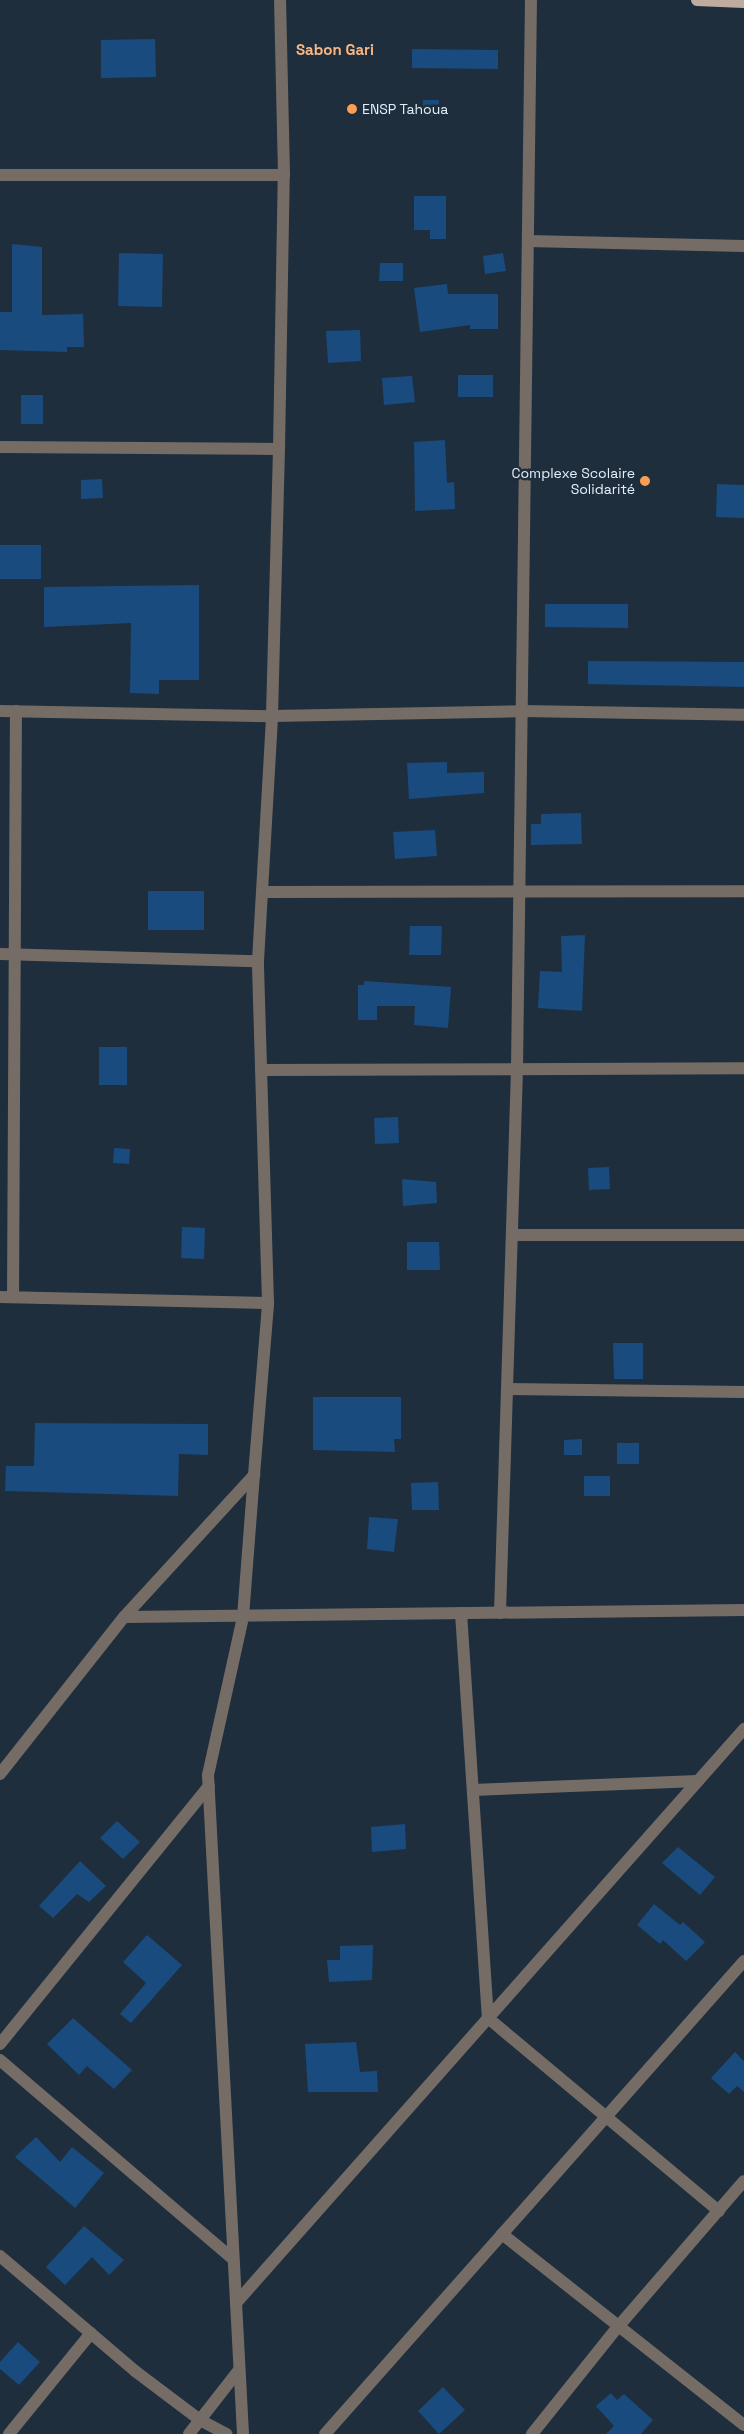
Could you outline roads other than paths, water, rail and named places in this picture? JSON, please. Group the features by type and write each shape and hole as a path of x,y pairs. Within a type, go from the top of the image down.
{"main road":[{"path":"697,0 744,2"}],"street":[{"path":"243,2434 208,1775 243,1617 268,1303 258,961 272,716 279,449 284,175 280,0"},
{"path":"500,1613 518,1068 531,0"},
{"path":"0,174 284,175"},
{"path":"528,241 744,246"},
{"path":"0,448 279,449"},
{"path":"0,711 272,716 523,711 744,715"},
{"path":"14,1297 16,711"},
{"path":"262,892 744,891"},
{"path":"0,954 258,961"},
{"path":"261,1070 744,1068"},
{"path":"512,1235 744,1235"},
{"path":"0,1297 268,1303"},
{"path":"507,1389 744,1392"},
{"path":"0,1774 124,1617 254,1475"},
{"path":"124,1617 744,1610"},
{"path":"461,1614 488,2018 719,2211"},
{"path":"236,2303 744,1729"},
{"path":"473,1790 698,1781"},
{"path":"0,2044 209,1786"},
{"path":"325,2434 744,1960"},
{"path":"0,2060 233,2259"},
{"path":"532,2434 619,2326 744,2181"},
{"path":"502,2234 744,2425"},
{"path":"0,2256 91,2333 200,2420 226,2434"},
{"path":"9,2434 91,2333"},
{"path":"189,2434 239,2370"}],"place":[{"name":"ENSP Tahoua","path":"352,109"},
{"name":"Complexe Scolaire Solidarité","path":"645,481"}],"district":[{"name":"Sabon Gari","path":"335,50"}]}
